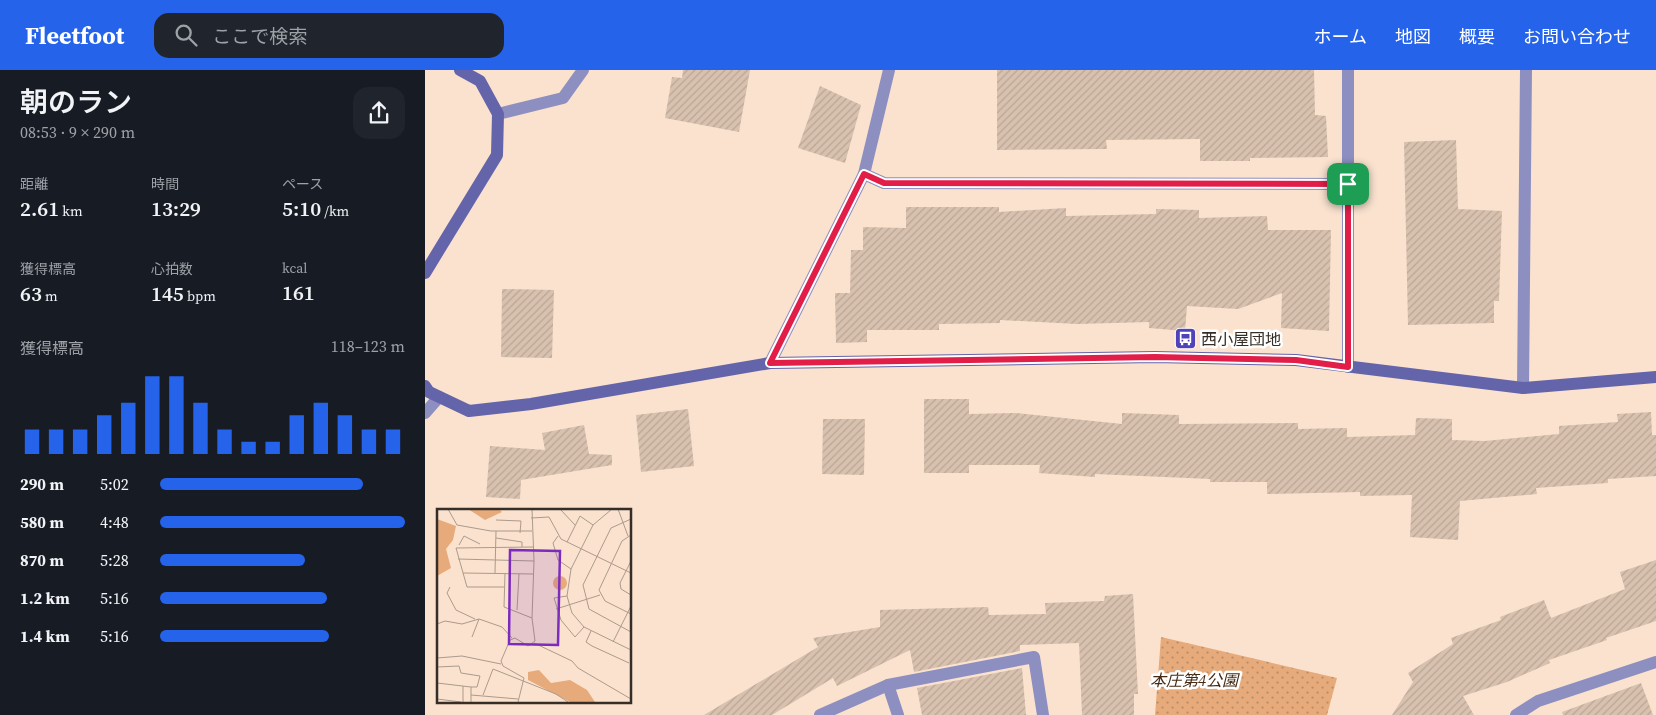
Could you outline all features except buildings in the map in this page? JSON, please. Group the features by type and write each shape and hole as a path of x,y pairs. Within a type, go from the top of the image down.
{"street":[{"path":"425,273 497,156 498,114 480,81 460,70"},
{"path":"498,114 563,98 583,70"},
{"path":"770,363 864,174 889,70"},
{"path":"1348,70 1348,367"},
{"path":"1523,388 1526,70"},
{"path":"864,174 884,183 1348,184"},
{"path":"425,386 429,392 469,411 531,404 770,363 1155,357 1296,360 1523,388 1656,378"},
{"path":"425,413 439,396"},
{"path":"820,715 888,685 1034,658 1043,715"},
{"path":"1516,715 1538,701 1656,662"},
{"path":"888,685 898,715"}],"green space":[{"name":"本庄第4公園","path":"1161,637 1337,678 1327,715 1155,715"}],"place":[{"name":"西小屋団地","path":"1185,339"}],"route":[{"path":"864,174 884,183 1348,184 1348,367 1296,360 1155,357 770,363 864,174"}]}
